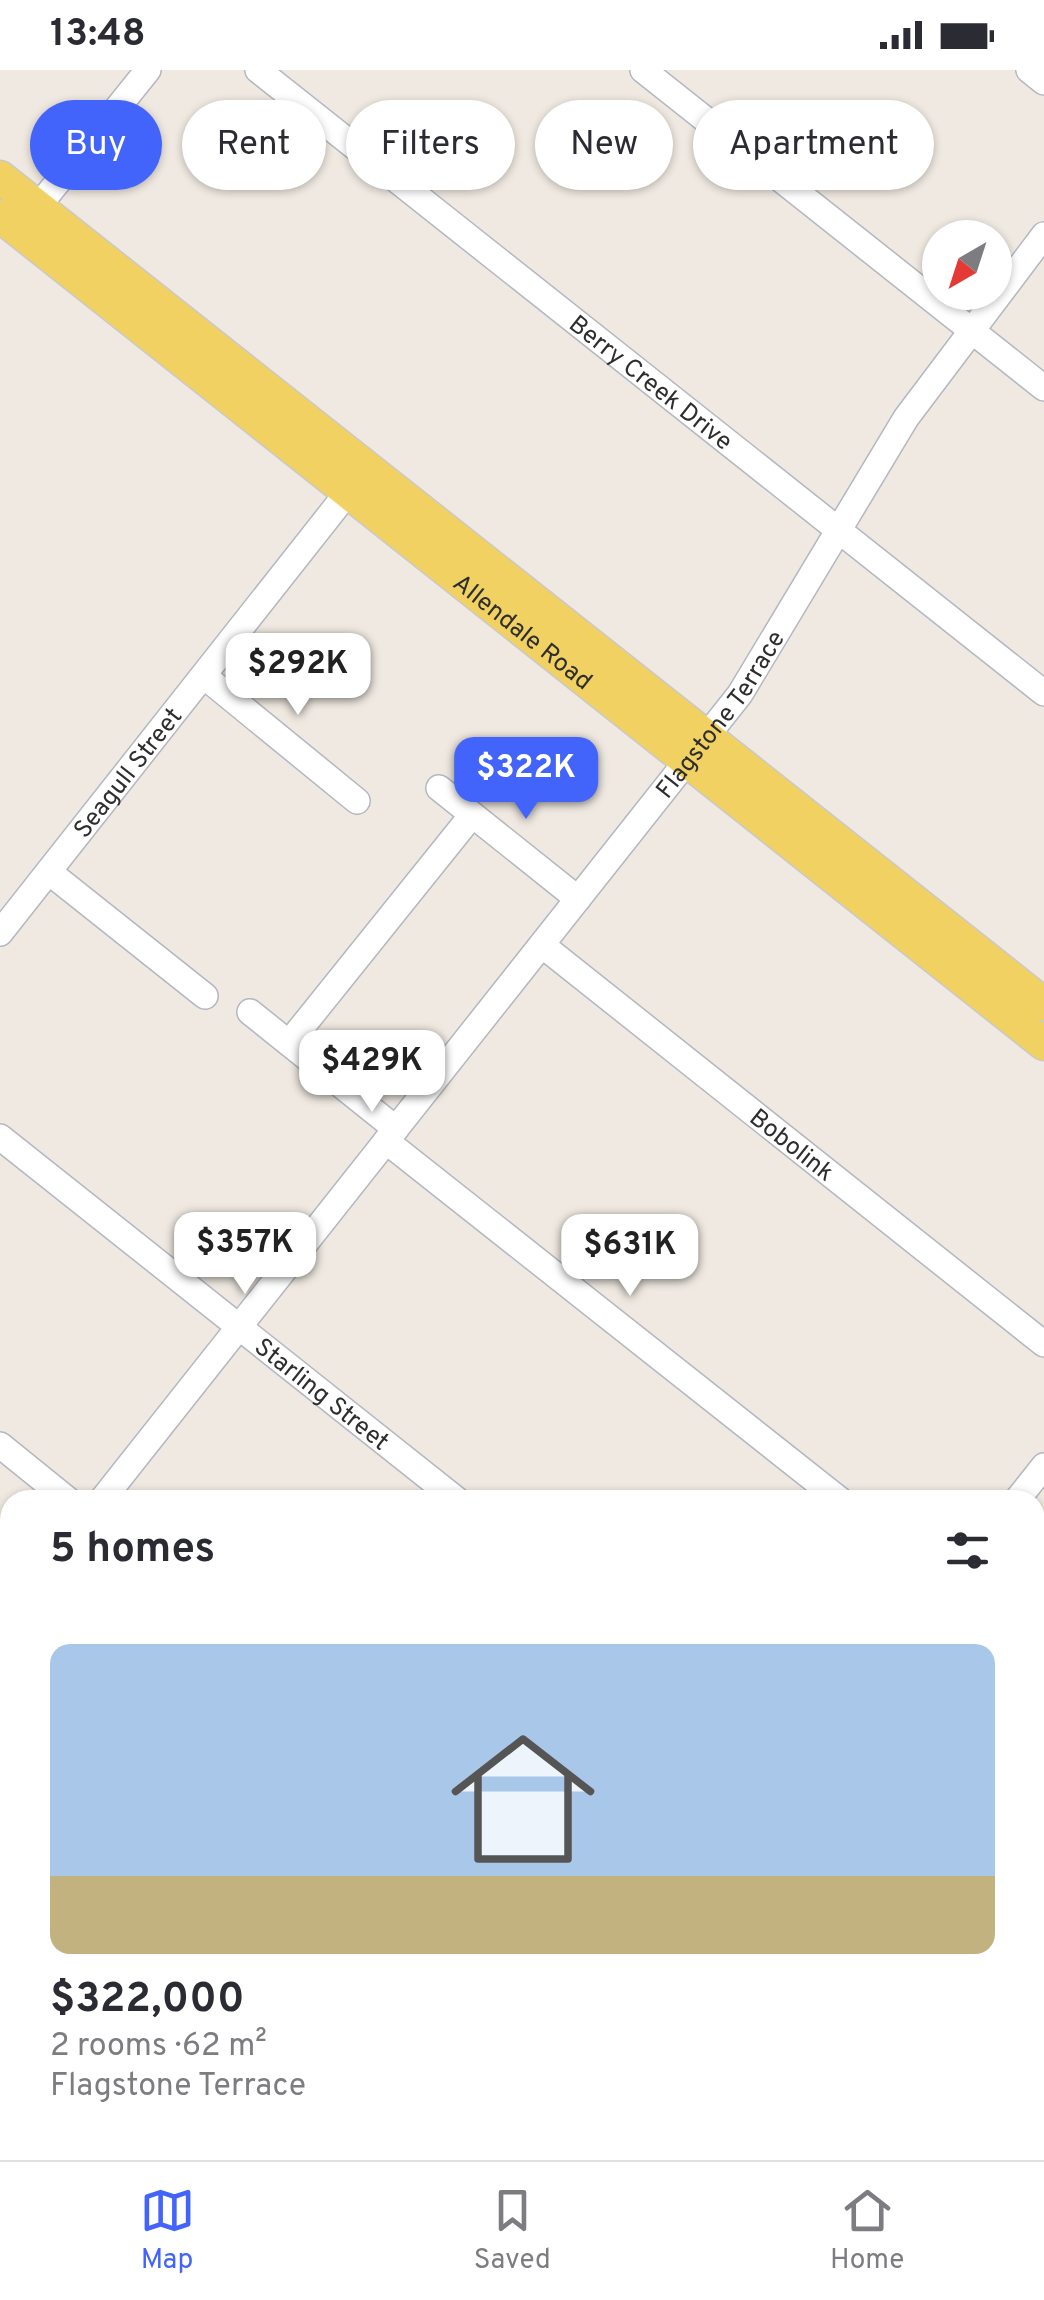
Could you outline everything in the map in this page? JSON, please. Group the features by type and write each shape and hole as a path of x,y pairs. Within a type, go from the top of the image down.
{"main road":[{"name":"Allendale Road","path":"0,176 19,218 194,349 885,899 1044,1044"},
{"name":"Allendale Road","path":"885,899 1044,1004"}],"street":[{"path":"19,218 148,70"},
{"name":"Berry Creek Drive","path":"258,70 1044,693"},
{"path":"643,70 1044,388"},
{"path":"1028,70 1044,82"},
{"name":"Flagstone Terrace","path":"110,1490 762,661 836,528 906,418 1044,235"},
{"name":"Seagull Street","path":"0,933 357,481"},
{"path":"204,676 357,802"},
{"path":"439,788 578,899"},
{"path":"289,1043 472,815"},
{"path":"49,872 205,996"},
{"name":"Bobolink","path":"542,945 1044,1344"},
{"path":"250,1012 391,1135 828,1490"},
{"name":"Starling Street","path":"0,1137 444,1490"},
{"path":"0,1445 56,1490"},
{"path":"1025,1490 1044,1466"}]}
